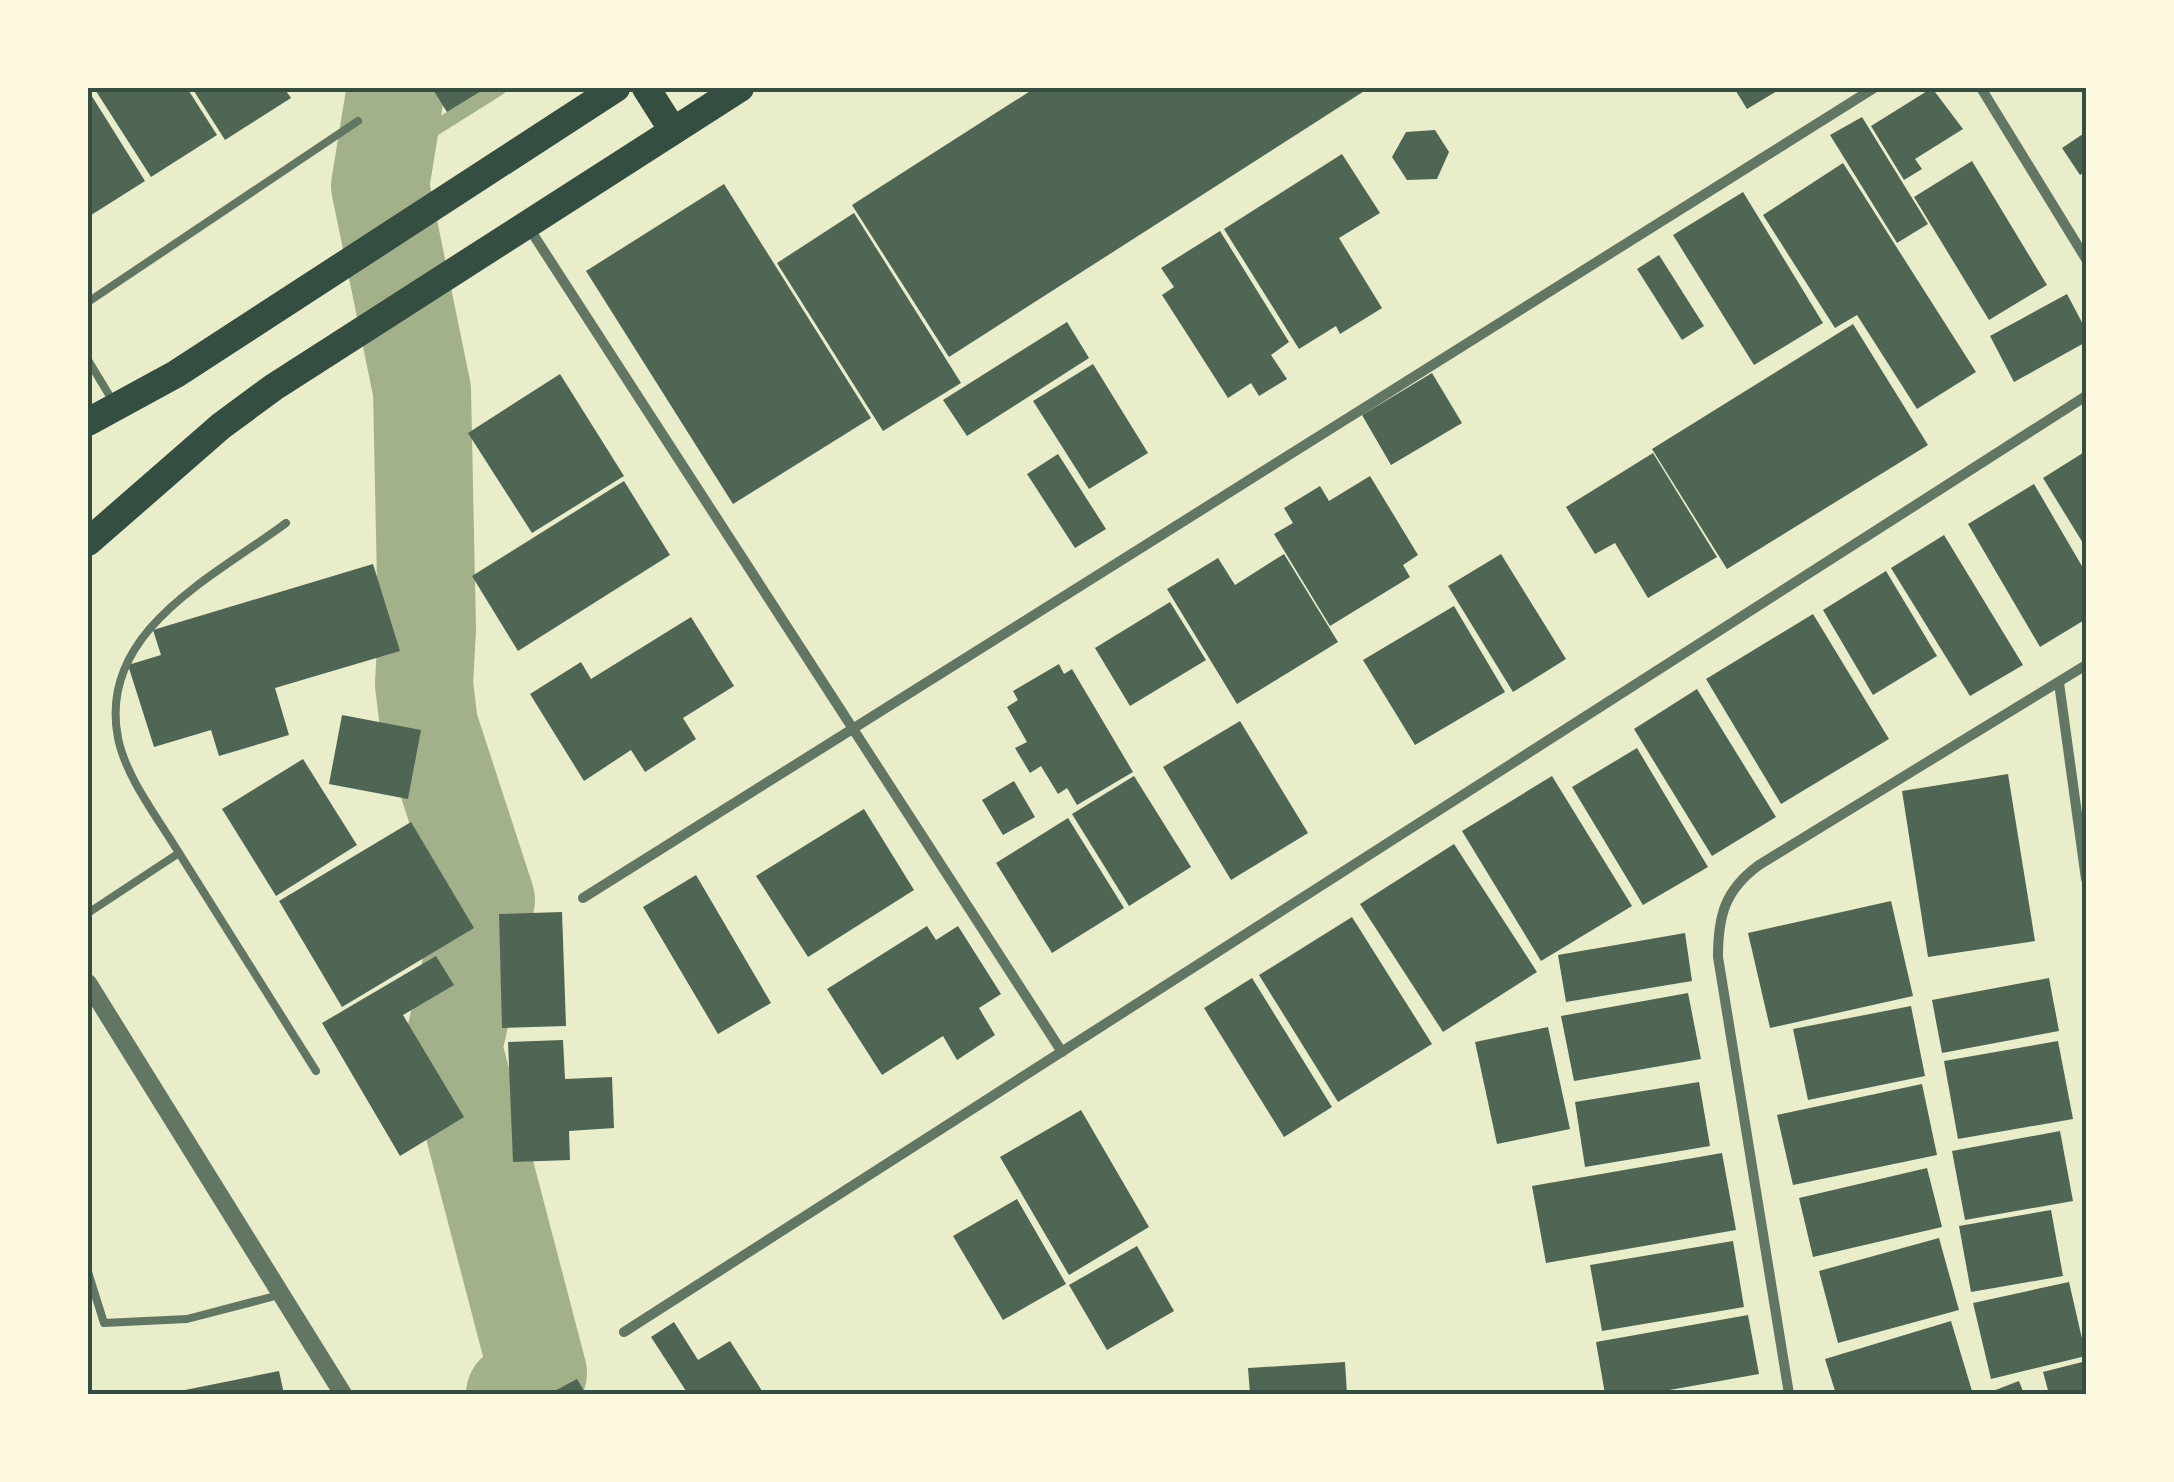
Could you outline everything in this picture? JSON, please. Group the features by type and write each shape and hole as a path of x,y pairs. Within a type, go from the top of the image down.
{"highway":[{"path":"88,422 176,374 616,88"},
{"path":"646,88 672,129"},
{"path":"88,542 221,426 341,341 740,88"}],"street":[{"path":"582,898 1874,88"},
{"path":"1981,88 2086,259"},
{"path":"526,223 1062,1052"},
{"path":"624,1332 2086,396"},
{"path":"1789,1394 1718,957 1718,927 1725,900 1736,882 1758,865 2086,665"},
{"path":"2058,683 2086,879"},
{"path":"88,983 343,1394"}],"lane":[{"path":"88,302 358,121"},
{"path":"88,360 115,406"},
{"path":"286,523 150,625 119,675 114,694 118,740 132,773 316,1071"},
{"path":"88,913 179,853"},
{"path":"88,1272 104,1323 188,1318 279,1295"}],"building":[{"path":"94,88 187,88 217,135 151,177"},
{"path":"192,88 284,88 291,98 225,140"},
{"path":"432,88 486,88 447,112"},
{"path":"1035,88 1369,88 949,357 852,205"},
{"path":"1734,88 1782,88 1747,109"},
{"path":"1932,88 1963,129 1915,159 1922,169 1904,180 1871,126"},
{"path":"88,90 145,181 88,217"},
{"path":"1862,117 1928,224 1897,243 1830,135"},
{"path":"1435,130 1449,152 1437,179 1407,180 1392,157 1406,132"},
{"path":"2086,132 2086,171 2080,175 2062,148"},
{"path":"1342,154 1380,213 1339,238 1382,308 1340,334 1336,326 1299,349 1224,229"},
{"path":"1972,161 2047,285 1989,320 1914,197"},
{"path":"1843,163 1976,372 1917,409 1857,315 1835,328 1763,215"},
{"path":"724,184 871,418 733,504 586,271"},
{"path":"1743,192 1823,323 1754,365 1673,235"},
{"path":"854,213 961,383 883,431 777,263"},
{"path":"1220,231 1289,342 1271,355 1287,379 1259,396 1251,383 1228,398 1162,295 1174,287 1161,268"},
{"path":"1659,255 1704,326 1682,340 1637,269"},
{"path":"2067,294 2086,330 2086,342 2014,382 1990,336"},
{"path":"1067,322 1089,358 967,436 943,400"},
{"path":"1853,324 1928,445 1727,569 1652,449"},
{"path":"1093,364 1148,453 1089,489 1033,401"},
{"path":"1432,373 1462,423 1391,465 1362,415"},
{"path":"560,374 624,476 532,533 468,433"},
{"path":"2086,451 2086,548 2043,478"},
{"path":"1653,453 1717,557 1648,598 1615,543 1595,554 1566,507"},
{"path":"1058,454 1106,529 1075,548 1027,474"},
{"path":"1370,476 1418,555 1403,565 1410,577 1330,626 1274,534 1293,523 1284,508 1320,486 1329,501"},
{"path":"624,481 670,555 518,651 472,576"},
{"path":"2034,484 2086,573 2086,619 2040,647 1968,524"},
{"path":"1944,535 2023,665 1970,696 1891,568"},
{"path":"1284,554 1338,642 1237,704 1167,589 1218,558 1235,585"},
{"path":"1501,554 1566,659 1513,692 1448,586"},
{"path":"373,564 400,651 275,688 289,735 219,756 211,730 154,747 128,665 161,655 153,630"},
{"path":"1886,571 1937,656 1873,695 1823,610"},
{"path":"1170,602 1206,660 1130,706 1095,648"},
{"path":"1454,606 1505,692 1415,745 1363,660"},
{"path":"1813,614 1889,739 1781,804 1706,679"},
{"path":"691,617 734,686 683,718 696,739 645,772 631,750 584,781 530,694 581,662 591,679"},
{"path":"1059,664 1064,674 1072,669 1133,772 1077,805 1067,788 1058,794 1041,766 1030,773 1015,748 1027,742 1007,707 1018,700 1013,691"},
{"path":"1697,689 1776,817 1712,856 1634,729"},
{"path":"342,715 421,730 408,799 329,784"},
{"path":"1240,721 1308,833 1231,880 1163,767"},
{"path":"1637,748 1708,867 1643,905 1572,787"},
{"path":"303,759 357,845 276,896 222,809"},
{"path":"2008,774 2035,941 1928,957 1902,791"},
{"path":"1134,776 1191,867 1129,906 1072,814"},
{"path":"1552,776 1632,906 1541,961 1462,831"},
{"path":"1014,781 1035,817 1003,835 982,800"},
{"path":"864,809 914,890 808,957 756,876"},
{"path":"1068,818 1124,908 1052,953 996,863"},
{"path":"411,822 474,928 342,1007 279,901"},
{"path":"1454,844 1537,972 1443,1032 1360,904"},
{"path":"696,875 771,1003 718,1034 643,907"},
{"path":"1891,901 1913,996 1770,1028 1748,933"},
{"path":"562,912 566,1026 502,1028 499,914"},
{"path":"1352,917 1432,1044 1338,1102 1259,975"},
{"path":"927,926 936,940 958,926 1001,994 979,1008 995,1035 957,1060 943,1036 882,1075 827,989"},
{"path":"1685,933 1692,981 1566,1002 1558,955"},
{"path":"436,956 454,985 403,1015 464,1117 400,1156 322,1023"},
{"path":"1252,978 1332,1107 1284,1137 1204,1008"},
{"path":"2049,978 2059,1031 1942,1053 1932,1000"},
{"path":"1688,993 1701,1059 1574,1081 1561,1016"},
{"path":"1911,1006 1925,1076 1808,1100 1793,1029"},
{"path":"1548,1027 1570,1129 1497,1144 1475,1042"},
{"path":"563,1040 565,1079 612,1077 614,1128 569,1131 570,1160 513,1162 508,1042"},
{"path":"2058,1041 2073,1119 1958,1139 1944,1061"},
{"path":"1699,1082 1710,1146 1585,1167 1575,1102"},
{"path":"1922,1084 1937,1155 1793,1185 1777,1115"},
{"path":"1081,1110 1149,1227 1069,1275 1000,1157"},
{"path":"2060,1131 2073,1201 1965,1220 1952,1151"},
{"path":"1722,1153 1736,1230 1546,1263 1532,1186"},
{"path":"1927,1168 1942,1227 1813,1257 1799,1198"},
{"path":"1017,1199 1066,1284 1003,1320 953,1236"},
{"path":"2051,1210 2063,1276 1971,1292 1959,1226"},
{"path":"1939,1238 1959,1310 1838,1343 1819,1271"},
{"path":"1733,1241 1744,1307 1602,1331 1590,1265"},
{"path":"1137,1246 1174,1311 1107,1350 1069,1285"},
{"path":"2069,1282 2086,1356 1991,1379 1973,1303"},
{"path":"1748,1315 1759,1374 1647,1394 1605,1394 1596,1342"},
{"path":"1951,1321 1972,1391 1836,1394 1825,1359"},
{"path":"674,1322 698,1360 730,1341 764,1394 688,1394 651,1337"},
{"path":"2086,1361 2086,1394 2049,1394 2043,1372"},
{"path":"1345,1362 1347,1394 1250,1394 1248,1368"},
{"path":"279,1371 284,1394 170,1394 170,1393"},
{"path":"577,1379 586,1394 549,1394"},
{"path":"2019,1381 2024,1394 1985,1394"}],"waterway":[{"path":"396,88 380,186 422,390 427,629 424,684 429,725 486,900 453,1048 538,1373 515,1394"},
{"path":"383,161 499,88"}]}
